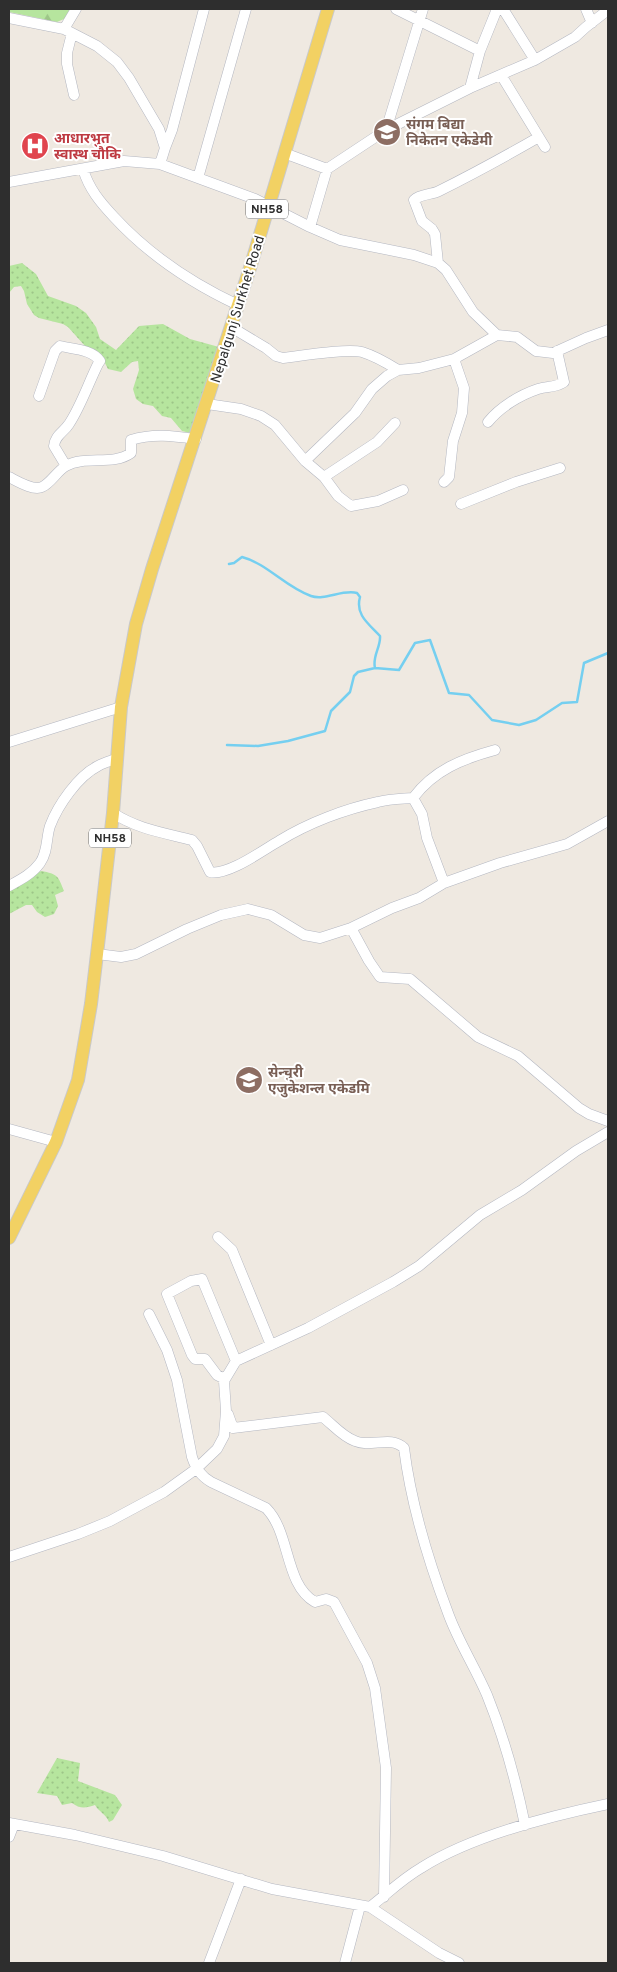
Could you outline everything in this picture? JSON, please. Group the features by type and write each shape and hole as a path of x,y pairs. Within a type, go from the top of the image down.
{"main road":[{"name":"Nepalgunj Surkhet Road","path":"206,407 328,9"},
{"name":"NH58","path":"9,1238 56,1142 78,1080 91,1004 97,954 113,813 121,708 136,624 152,569 206,407"}],"street":[{"path":"74,95 67,64 67,53 68,31 76,9"},
{"path":"160,164 172,130 204,9"},
{"path":"198,178 246,9"},
{"path":"396,9 480,51"},
{"path":"386,130 423,9"},
{"path":"470,88 480,51 497,9"},
{"path":"503,9 535,60"},
{"path":"586,9 592,23"},
{"path":"310,227 327,169 386,130 470,88 535,60 575,37 608,10"},
{"path":"9,18 68,31 96,46 117,62 129,78 159,129 165,148"},
{"path":"501,75 545,147"},
{"path":"438,263 435,234 422,221 414,200 417,197 433,194 480,171 539,137"},
{"path":"284,153 327,169"},
{"path":"9,182 124,161 160,164 255,199 268,207 340,240 414,254 438,263 446,270 473,312 497,335"},
{"path":"83,170 88,184 96,197 140,243 182,275 238,305"},
{"path":"231,328 266,348 276,356 283,358 332,352 361,351 398,370"},
{"path":"306,461 355,413 372,389 387,376 398,370 419,368 454,359 497,335 517,337 536,350 553,354 608,330"},
{"path":"39,396 55,351 60,346 89,353 100,361 67,427 54,442 54,446 66,466"},
{"path":"488,422 494,414 524,396 539,389 556,388 564,382 557,351"},
{"path":"444,482 449,477 454,441 462,413 464,388 454,359"},
{"path":"206,407 241,409 261,416 275,424 306,461 324,477 338,496 351,506 378,501 403,490"},
{"path":"324,477 377,442 395,423"},
{"path":"9,477 34,488 42,488 66,466 125,457 131,453 131,440 166,434 196,435"},
{"path":"461,504 516,482 560,468"},
{"path":"9,742 121,708"},
{"path":"113,813 143,828 192,840 210,872 216,873 237,866 281,839 322,820 360,806 381,801 413,798 430,780 448,766 494,750"},
{"path":"9,886 28,875 40,862 46,850 50,826 58,810 80,778 98,766 116,759"},
{"path":"413,798 422,814 427,838 444,883"},
{"path":"97,954 121,957 136,954 187,928 221,915 248,909 271,915 304,935 320,938 352,928 392,908 419,898 444,883 500,863 566,844 608,821"},
{"path":"352,928 369,961 380,977 410,979 478,1037 518,1056 579,1108 588,1114 608,1121"},
{"path":"9,1129 56,1142"},
{"path":"9,1556 78,1534 110,1521 164,1492 196,1469 217,1449 224,1436 226,1411 224,1381 236,1361 370,1296 419,1266 480,1215 522,1190 576,1151 608,1132"},
{"path":"218,1237 232,1250 271,1345"},
{"path":"225,1379 217,1375 205,1359 195,1359 192,1355 167,1294 191,1281 202,1279 236,1361"},
{"path":"149,1314 167,1350 177,1380 196,1469 204,1478 266,1508 272,1514 280,1528 292,1569 308,1598 315,1602 326,1599 334,1602 367,1663 375,1688 386,1768 384,1896"},
{"path":"226,1411 233,1428 323,1417 355,1442 395,1441 404,1448 419,1524 435,1576 451,1622 486,1694 508,1751 525,1826"},
{"path":"345,1963 365,1907 384,1896 400,1882 450,1851 525,1826 608,1804"},
{"path":"9,1838 11,1823 75,1835 163,1856 272,1890 365,1907 439,1953 460,1963"},
{"path":"208,1963 241,1879"}],"green space":[{"path":"9,9 72,9 64,19 57,22 9,12"},
{"path":"22,263 36,274 48,296 76,306 86,313 96,327 100,339 116,350 139,326 163,324 190,339 219,347 190,433 182,431 171,418 162,416 153,406 143,404 136,399 133,389 139,370 138,361 132,362 121,372 108,369 101,355 85,346 68,327 34,315 27,304 21,286 14,287 9,293 9,266"},
{"path":"41,871 57,876 64,891 55,895 58,906 54,914 45,917 37,912 32,905 26,905 9,914 9,890"},
{"path":"57,1758 80,1763 78,1781 115,1795 122,1805 113,1820 109,1822 95,1805 83,1807 72,1803 62,1805 57,1796 37,1793"}],"waterway":[{"path":"229,564 242,557 251,560 293,587 311,596 322,597 345,592 357,593 360,597 359,609 361,614 380,636 374,664 375,668"},
{"path":"227,745 258,746 288,741 325,731 331,711 350,692 354,676 358,672 375,668 399,670 415,643 430,640 449,693 469,695 492,720 519,725 536,720 562,703 577,702 584,663 608,653"}],"place":[{"name":"संगम बिद्या निकेतन एकेडेमी","path":"387,132"},
{"name":"आधारभुत स्वास्थ चौकि","path":"35,146"},
{"name":"सेन्चुरी एजुकेशन्ल एकेडमि","path":"249,1080"}]}
